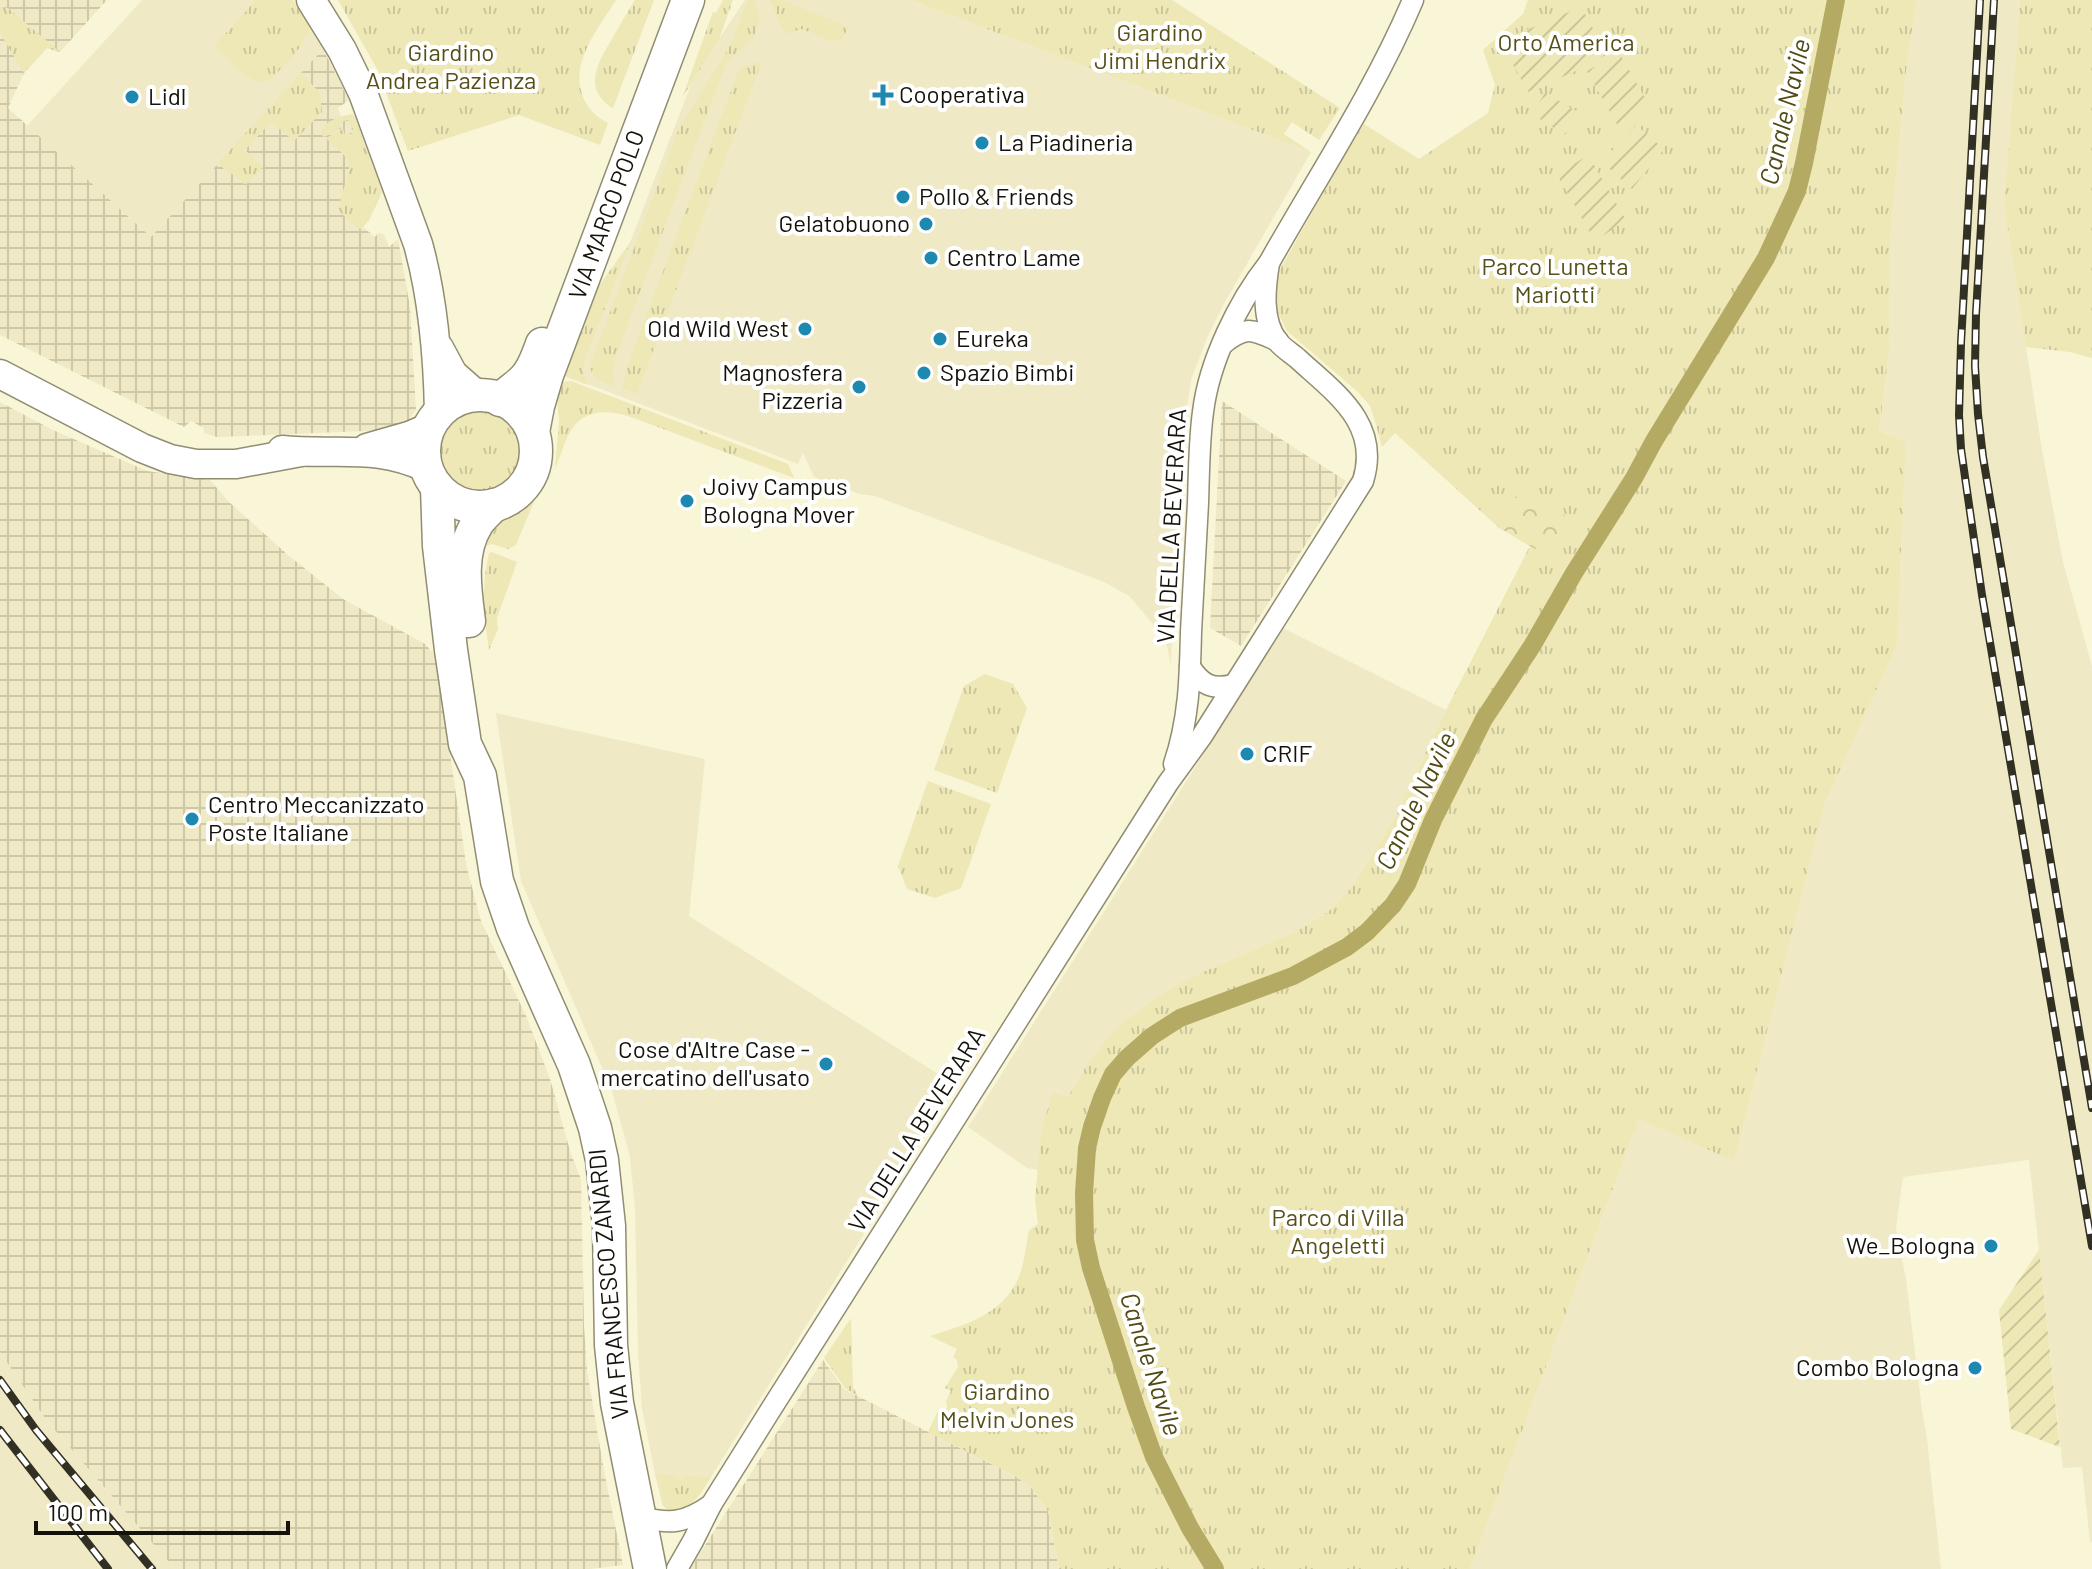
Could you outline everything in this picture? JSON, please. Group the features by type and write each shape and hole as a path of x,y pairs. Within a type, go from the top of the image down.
{"main road":[{"path":"311,0 348,61 368,103 425,268 435,339 434,420 424,444 432,477"},
{"name":"VIA MARCO POLO","path":"489,398 508,391 524,380 533,367 671,0"},
{"name":"VIA MARCO POLO","path":"533,432 547,375 688,0"},
{"path":"0,374 123,437 160,447 301,452 358,450 397,457 432,477 450,498 466,505 483,507 511,498 528,480 534,465 536,448 533,432 516,409 489,398 453,374 435,339"},
{"path":"358,450 409,436 457,400 489,398"},
{"name":"VIA FRANCESCO ZANARDI","path":"432,477 465,744 480,776 497,881 513,928 574,1065 591,1113 602,1160 608,1215 611,1345 617,1403 650,1569"},
{"name":"VIA FRANCESCO ZANARDI","path":"480,776 485,742 467,601 465,560 470,538 494,505"}],"street":[{"name":"VIA DELLA BEVERARA","path":"1168,783 1186,722 1203,411 1209,385 1223,343 1254,282 1269,263 1384,62 1413,0"},
{"name":"VIA DELLA BEVERARA","path":"1269,263 1266,312 1278,341"},
{"name":"VIA DELLA BEVERARA","path":"677,1569 711,1505 1363,481 1368,468 1368,451 1360,422 1345,402 1278,341 1244,330 1223,343"},
{"name":"VIA DELLA BEVERARA","path":"1190,667 1198,679 1209,685 1220,688 1233,685"},
{"path":"639,1517 678,1521 692,1518 711,1505"}],"shaded area":[{"path":"0,0 107,0 60,52 47,48 24,73 8,108 151,237 323,49 349,100 338,108 341,117 354,115 382,192 363,227 375,237 378,233 384,234 389,247 398,239 410,307 416,409 407,423 391,430 217,437 204,433 204,428 191,421 184,427 0,335"},
{"path":"142,0 293,0 323,49 151,237 27,126"},
{"path":"745,0 911,0 1311,152 1225,302 1191,380 1175,541 1171,666 1167,646 1152,623 1129,596 1104,582 875,496 860,494 814,477 803,453 798,464 577,380 695,74"},
{"path":"1917,0 2020,0 2004,205 2042,450 2063,562 2092,666 2092,1542 2082,1467 2063,1468 2029,1160 1903,1177 1896,1228 1906,1279 1941,1569 1470,1569 1639,1119 1734,1160 1825,803 1897,643 1906,442 1879,431 1889,352 1890,238 1907,61"},
{"path":"1222,401 1346,481 1241,646 1210,628"},
{"path":"0,402 53,430 147,471 210,480 229,502 288,555 343,599 425,644 436,656 466,864 481,921 527,1018 550,1079 581,1179 587,1370 623,1565 590,1569 175,1569 47,1421 0,1352"},
{"path":"1283,628 1446,710 1394,819 1351,888 1328,912 1297,931 1189,978 1086,1066 1068,1097 1054,1092 1041,1131 1038,1170 1027,1168 968,1127"},
{"path":"496,713 705,759 689,916 957,1086 711,1477 687,1475 686,1479 655,1474 642,1409 635,1210 630,1157 612,1091 521,881"},
{"path":"0,1352 47,1421 175,1569 0,1569"},
{"path":"823,1360 844,1389 1031,1487 1048,1511 1059,1569 690,1569"}],"green space":[{"path":"256,0 293,0 311,29 302,40 304,43 281,69 271,79 261,82 239,70 214,46"},
{"name":"Giardino Andrea Pazienza","path":"338,0 616,0 594,34 580,71 585,101 593,112 608,123 600,145 519,115 408,151 377,69"},
{"path":"635,0 654,0 613,108 597,92 596,73"},
{"path":"723,0 733,0 719,39 682,98 713,12 716,13"},
{"path":"748,0 754,0 757,5 758,27 753,38 726,64 614,361 616,387 594,376 591,363 679,128 729,48"},
{"path":"770,0 782,0 849,27 841,41 837,39 833,42 802,29 785,34"},
{"name":"Giardino Jimi Hendrix","path":"911,0 1172,0 1340,108 1319,140 1292,122 1284,134 1311,152"},
{"name":"Parco di Villa Angeletti","path":"1528,0 1917,0 1907,61 1890,238 1889,352 1879,431 1906,442 1897,644 1825,803 1734,1161 1639,1119 1470,1569 1059,1569 1048,1511 1031,1487 928,1432 938,1411 947,1408 946,1401 951,1391 945,1388 958,1367 953,1357 957,1349 930,1336 983,1316 1005,1299 1013,1288 1022,1269 1029,1230 1038,1224 1035,1199 1041,1131 1053,1092 1068,1097 1086,1066 1115,1029 1156,998 1189,978 1297,931 1328,912 1351,888 1394,819 1530,546 1498,527 1395,433 1382,447 1370,406 1287,331 1278,313 1275,295 1278,273 1364,124 1419,159 1488,113 1495,85 1483,50 1523,14"},
{"path":"2020,0 2092,0 2092,358 2026,347 2004,205"},
{"path":"0,7 8,8 60,52 47,48 24,73 0,33"},
{"name":"Orto America","path":"1581,7 1607,54 1528,92 1500,41"},
{"path":"1619,53 1651,108 1619,128 1587,71"},
{"path":"762,61 637,394 622,388 738,72 741,67"},
{"path":"301,73 320,93 322,112 294,141 271,122 245,150 263,167 244,184 218,163"},
{"path":"1545,93 1578,112 1565,135 1532,114"},
{"path":"352,114 382,192 369,220 361,229 338,210 349,169 348,159 326,138 343,129 345,135 353,132 348,120 341,122 342,128 324,137 321,134 329,122"},
{"path":"1636,125 1664,149 1632,189 1602,162"},
{"path":"1588,155 1626,220 1595,241 1557,175"},
{"path":"631,241 584,362 583,373 588,385 564,376 596,290"},
{"path":"571,381 788,464 794,478 634,418 610,412 594,413 574,426 555,469 559,421 557,399 563,382"},
{"path":"472,412 488,412 509,423 520,444 520,460 509,481 488,492 472,492 458,486 446,474 440,460 440,444 446,430 458,418"},
{"path":"541,485 516,545 508,549 492,544 477,548 492,523 524,506"},
{"path":"1520,490 1567,517 1546,555 1498,527"},
{"path":"492,552 517,562 489,650 484,589 486,565"},
{"path":"985,674 1013,684 1027,708 997,793 934,770 964,686"},
{"path":"928,781 991,804 961,888 935,898 907,889 898,866"},
{"path":"2039,1250 2060,1447 2011,1429 1999,1310"},
{"path":"851,1318 853,1387 858,1396 845,1388 824,1358"},
{"path":"655,1474 685,1479 686,1475 711,1477 694,1500 684,1508 669,1511 663,1506"}],"waterway":[{"name":"Canale Navile","path":"1215,1569 1154,1457 1091,1268 1085,1240 1084,1193 1087,1148 1102,1098 1113,1074 1152,1036 1180,1018 1293,976 1347,947 1367,932 1393,905 1407,884 1433,820 1484,719 1532,646 1766,258 1797,191 1836,0"}],"railway":[{"path":"1980,0 1961,343 1961,449 1982,595 2092,1246"},
{"path":"1994,0 1976,314 1978,414 2092,1108"},
{"path":"0,1380 36,1430 152,1569"},
{"path":"0,1430 108,1569"}],"place":[{"name":"Cooperativa","path":"883,95"},
{"name":"Lidl","path":"132,97"},
{"name":"La Piadineria","path":"982,143"},
{"name":"Pollo & Friends","path":"903,197"},
{"name":"Gelatobuono","path":"926,224"},
{"name":"Centro Lame","path":"931,258"},
{"name":"Old Wild West","path":"805,329"},
{"name":"Eureka","path":"940,339"},
{"name":"Spazio Bimbi","path":"924,373"},
{"name":"Magnosfera Pizzeria","path":"859,387"},
{"name":"Joivy Campus Bologna Mover","path":"687,501"},
{"name":"CRIF","path":"1247,754"},
{"name":"Centro Meccanizzato Poste Italiane","path":"192,819"},
{"name":"Cose d'Altre Case - mercatino dell'usato","path":"826,1064"},
{"name":"We_Bologna","path":"1991,1246"},
{"name":"Combo Bologna","path":"1975,1368"}],"park label":[{"name":"Parco Lunetta Mariotti","path":"1555,281"},
{"name":"Giardino Melvin Jones","path":"1007,1406"}]}
